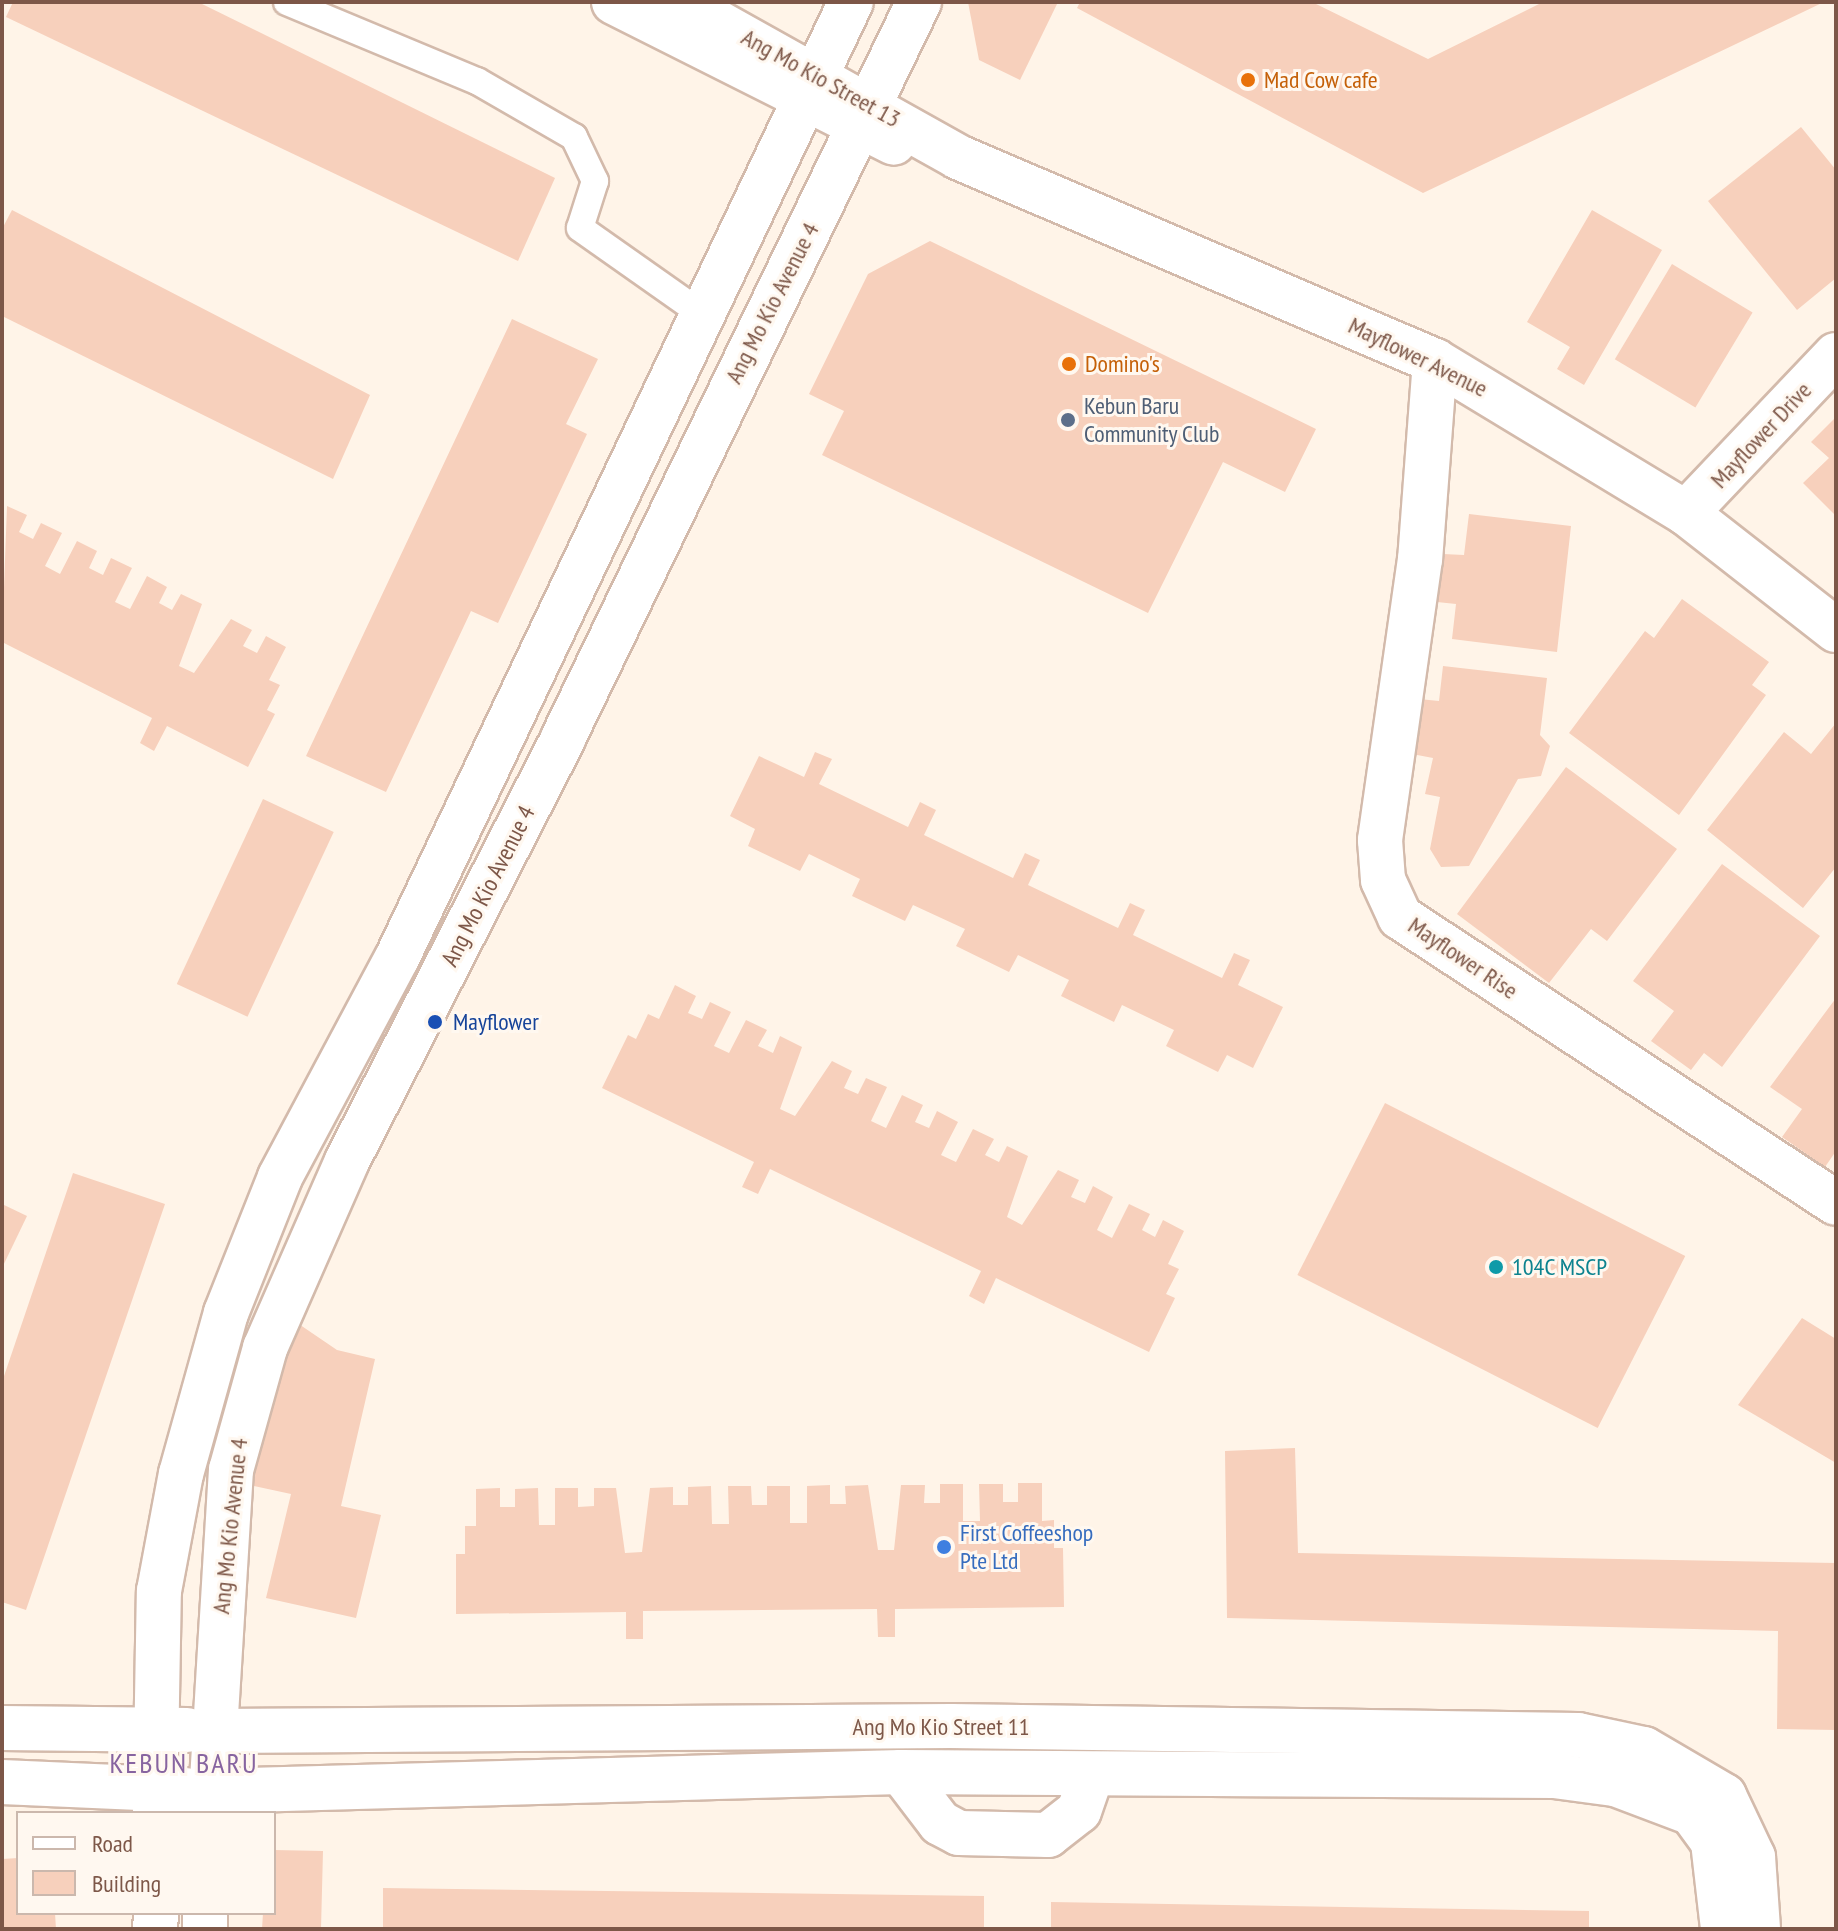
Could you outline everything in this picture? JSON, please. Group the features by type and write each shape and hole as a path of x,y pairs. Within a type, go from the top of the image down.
{"street":[{"name":"Ang Mo Kio Street 13","path":"614,2 958,157"},
{"name":"Ang Mo Kio Street 13","path":"681,2 808,87"},
{"name":"Ang Mo Kio Avenue 4","path":"155,1801 159,1591 181,1474 226,1313 280,1177 397,958 699,312 851,2"},
{"name":"Ang Mo Kio Avenue 4","path":"211,1802 231,1470 265,1348 347,1161 868,119 919,2"},
{"name":"Mayflower Avenue","path":"958,157 1435,361 1686,513 1836,630"},
{"name":"Mayflower Drive","path":"1686,513 1836,355"},
{"name":"Mayflower Rise","path":"1435,361 1420,559 1380,840 1383,880 1400,917 1836,1203"},
{"name":"Ang Mo Kio Street 11","path":"2,1728 217,1731 951,1726 1578,1735 1644,1749 1724,1796 1753,1857 1758,1929"},
{"name":"Ang Mo Kio Street 11","path":"2,1782 155,1801 211,1802 901,1772 1554,1776 1615,1784 1692,1813 1713,1842 1723,1929"},
{"path":"901,1772 940,1823 959,1833 1048,1835 1079,1811 1092,1774"}],"lane":[{"path":"287,2 477,81 574,137 595,181 580,228 699,312"}],"building":[{"path":"13,2 198,2 555,178 518,261 6,17"},
{"path":"968,2 1058,2 1020,80 979,60"},
{"path":"1080,2 1312,2 1428,59 1543,2 1824,2 1423,193 1077,8"},
{"path":"1801,127 1836,170 1836,278 1797,310 1708,201"},
{"path":"12,210 370,395 333,479 2,316 2,229"},
{"path":"1592,210 1662,250 1584,385 1557,369 1570,347 1527,322"},
{"name":"Kebun Baru Community Club","path":"930,241 1316,429 1285,492 1223,462 1148,613 822,455 844,411 809,394 868,274"},
{"path":"1672,264 1753,312 1695,408 1615,359"},
{"path":"512,319 598,359 566,424 587,434 498,623 471,611 386,792 306,756"},
{"path":"1836,417 1836,516 1803,483 1829,458 1811,442"},
{"path":"7,506 27,515 19,532 33,539 41,523 62,533 45,566 60,574 77,541 97,551 89,568 103,575 111,558 132,568 115,602 130,609 147,576 167,587 159,603 172,610 181,594 202,604 179,666 194,673 231,619 252,630 243,646 257,653 266,636 286,647 269,680 280,685 267,710 275,714 248,767 167,726 154,751 140,743 152,718 2,642"},
{"path":"1469,514 1571,526 1557,652 1452,639 1456,604 1437,602 1443,554 1464,555"},
{"path":"1682,599 1769,662 1752,685 1766,695 1679,815 1569,733 1645,631 1654,638"},
{"path":"1443,666 1547,678 1540,735 1550,746 1541,776 1518,779 1469,866 1441,867 1430,849 1440,797 1425,794 1433,758 1412,754 1419,699 1439,701"},
{"path":"1836,723 1836,867 1803,908 1707,830 1784,732 1811,754"},
{"path":"815,752 832,759 819,784 908,827 920,802 936,810 924,835 1013,878 1025,853 1040,860 1028,885 1118,928 1130,903 1145,910 1133,935 1222,978 1234,953 1250,960 1238,985 1283,1007 1253,1068 1227,1055 1218,1072 1166,1046 1174,1030 1122,1005 1114,1022 1061,996 1069,980 1018,955 1009,972 956,946 965,929 913,905 905,921 852,896 860,879 809,854 800,871 748,846 755,829 730,816 759,756 804,777"},
{"path":"1566,767 1677,849 1607,941 1591,929 1549,983 1457,914"},
{"path":"263,799 334,832 247,1017 177,984"},
{"path":"1722,864 1820,936 1722,1067 1704,1053 1691,1070 1651,1041 1674,1011 1633,981"},
{"path":"675,985 696,996 688,1013 702,1019 710,1002 731,1012 714,1046 729,1053 746,1020 767,1030 758,1046 773,1053 780,1036 802,1047 780,1109 795,1116 832,1061 852,1071 844,1088 858,1094 866,1078 887,1087 871,1121 886,1128 902,1095 923,1105 915,1122 929,1128 937,1111 958,1122 941,1155 956,1162 973,1129 994,1139 985,1155 999,1162 1007,1146 1028,1156 1007,1217 1022,1225 1058,1170 1079,1180 1071,1197 1085,1203 1093,1186 1113,1197 1097,1230 1112,1238 1129,1204 1150,1214 1142,1230 1155,1237 1163,1220 1184,1231 1168,1264 1179,1269 1166,1294 1175,1298 1149,1352 996,1278 984,1304 969,1296 981,1271 770,1169 758,1194 742,1187 754,1162 602,1088 628,1035 636,1039 648,1014 659,1019"},
{"path":"1836,998 1836,1151 1825,1167 1782,1137 1802,1109 1770,1087"},
{"name":"104C MSCP","path":"1385,1103 1685,1256 1598,1428 1297,1275"},
{"path":"73,1173 165,1204 26,1610 2,1602 2,1382"},
{"path":"2,1204 27,1216 2,1268"},
{"path":"287,1316 337,1350 375,1359 341,1506 381,1515 356,1618 266,1598 291,1494 249,1485"},
{"path":"1802,1318 1836,1339 1836,1463 1738,1405"},
{"path":"1295,1448 1298,1553 1836,1563 1836,1730 1777,1729 1778,1631 1227,1618 1225,1451"},
{"path":"1018,1483 1042,1483 1042,1521 1054,1520 1054,1548 1063,1548 1064,1607 895,1609 895,1637 878,1637 877,1609 643,1611 643,1639 626,1639 626,1612 456,1614 456,1554 465,1554 465,1526 476,1526 476,1489 500,1488 500,1507 515,1507 515,1489 538,1488 539,1525 555,1525 555,1488 578,1488 578,1507 594,1506 594,1488 616,1488 625,1553 642,1552 650,1488 673,1487 673,1505 688,1505 688,1487 711,1486 712,1524 729,1524 728,1486 751,1486 752,1505 767,1505 767,1486 790,1486 790,1523 807,1523 807,1486 830,1485 830,1504 846,1504 845,1486 868,1485 878,1550 894,1550 901,1485 925,1485 924,1503 940,1503 940,1484 963,1484 963,1521 980,1521 979,1484 1003,1484 1003,1502 1018,1502"},
{"path":"276,1850 323,1851 321,1929 262,1929 263,1915 276,1915"},
{"path":"16,1858 16,1915 55,1915 56,1929 2,1929 2,1859"},
{"path":"383,1888 984,1896 984,1929 383,1929"},
{"path":"1051,1902 1589,1911 1589,1929 1051,1929"}],"place":[{"name":"Mad Cow cafe","path":"1248,80"},
{"name":"Domino's","path":"1069,364"},
{"name":"Kebun Baru Community Club","path":"1068,420"},
{"name":"Mayflower","path":"435,1022"},
{"name":"104C MSCP","path":"1496,1267"},
{"name":"First Coffeeshop Pte Ltd","path":"944,1547"}],"district":[{"name":"KEBUN BARU","path":"184,1763"}]}
